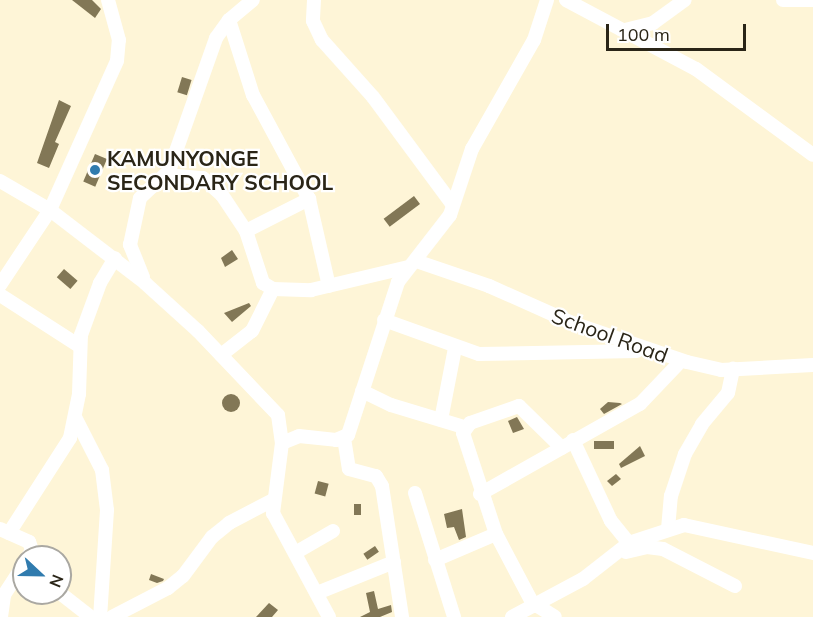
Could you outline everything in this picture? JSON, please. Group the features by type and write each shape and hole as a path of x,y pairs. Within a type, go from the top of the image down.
{"street":[{"path":"0,285 50,210 117,61 119,40 108,0"},
{"path":"146,283 130,245 135,215 144,193 167,175 208,55 229,20 253,0"},
{"path":"314,0 313,21 322,40 373,98 453,205"},
{"path":"402,617 382,486 376,476 349,469 344,438 351,429 398,282 453,205 472,149 534,40 547,0"},
{"path":"566,0 696,69 813,155"},
{"path":"625,30 653,23 685,0"},
{"path":"783,0 813,0"},
{"path":"229,20 253,95 309,200 329,286"},
{"path":"167,175 203,178 212,184 246,231 257,274 263,283 273,289 329,286 412,264"},
{"path":"0,181 50,210 146,283 221,355 278,415 282,442 273,500 278,525 329,617"},
{"path":"246,231 309,200"},
{"path":"30,545 29,542 5,531 59,458 76,419 78,345 96,290 115,258"},
{"name":"School Road","path":"412,264 681,361 734,369 813,365"},
{"path":"221,355 252,331 273,289"},
{"path":"0,295 78,345"},
{"path":"384,320 455,348 479,354 524,355 649,350"},
{"path":"441,420 455,348"},
{"path":"480,495 640,404 681,361"},
{"path":"668,529 671,496 685,454 702,424 728,393 734,369"},
{"path":"362,391 464,427 519,406 568,444 611,521 629,543"},
{"path":"76,419 102,470 107,510 100,617"},
{"path":"464,427 463,441 480,495 496,534 535,605 555,617"},
{"path":"282,442 299,435 344,438"},
{"path":"415,493 454,617"},
{"path":"112,617 168,588 183,576 212,537 229,523 273,500"},
{"path":"512,617 583,579 629,543 668,529 701,526 813,553"},
{"path":"295,554 333,531"},
{"path":"435,560 496,534"},
{"path":"613,555 655,547 735,586"},
{"path":"317,593 394,562"},
{"path":"1,617 0,605 12,590"},
{"path":"72,602 91,617"}],"building":[{"path":"72,0 92,0 101,9 95,18"},
{"path":"182,77 192,80 187,95 177,92"},
{"path":"59,100 71,106 55,142 59,144 49,168 37,163"},
{"name":"KAMUNYONGE SECONDARY SCHOOL","path":"95,154 107,159 95,187 83,182"},
{"path":"414,196 420,204 390,227 384,219"},
{"path":"232,250 238,259 225,267 221,258"},
{"path":"64,269 78,281 70,289 57,277"},
{"path":"249,303 251,306 232,322 224,313"},
{"path":"231,394 237,397 240,403 237,409 231,412 225,409 222,403 225,397"},
{"path":"608,402 622,404 604,414 600,409"},
{"path":"517,417 524,429 513,433 508,421"},
{"path":"594,441 614,441 614,449 594,449"},
{"path":"640,446 645,456 621,468 619,464"},
{"path":"616,474 621,479 612,486 607,481"},
{"path":"318,481 329,484 325,496 315,494"},
{"path":"354,504 361,504 361,515 354,515"},
{"path":"462,509 466,537 459,540 454,527 447,528 444,514"},
{"path":"375,546 379,552 367,560 363,554"},
{"path":"151,574 164,579 157,583 149,580"},
{"path":"374,591 378,609 391,605 392,612 380,617 360,617 370,612 366,593"},
{"path":"269,603 278,610 272,617 256,617"}],"place":[{"name":"KAMUNYONGE SECONDARY SCHOOL","path":"95,170"}]}
